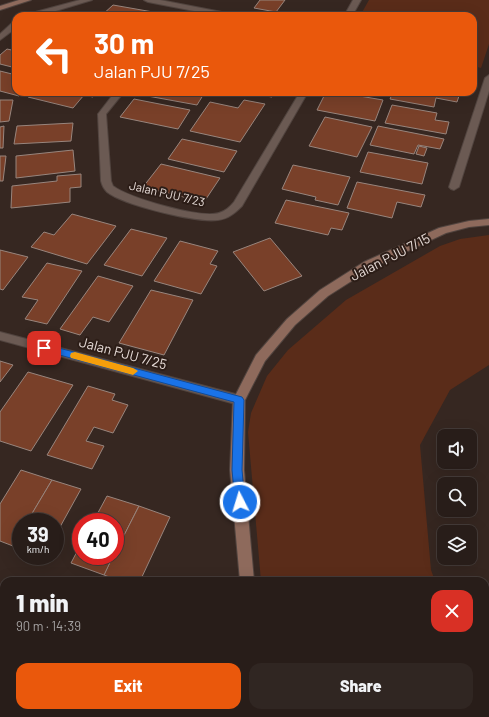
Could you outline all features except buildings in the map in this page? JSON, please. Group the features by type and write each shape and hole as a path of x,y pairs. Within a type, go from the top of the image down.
{"street":[{"path":"0,8 27,0"},
{"path":"46,12 88,0"},
{"path":"148,0 211,12"},
{"path":"350,12 357,0"},
{"path":"186,12 190,8"},
{"path":"0,38 12,28"},
{"path":"454,187 489,78"},
{"name":"Jalan PJU 7/23","path":"116,96 105,109 102,120 106,181 110,189 128,200 204,217 230,213 238,204 302,96"},
{"name":"Jalan PJU 7/15","path":"247,577 237,470 239,400 260,358 290,322 324,293 368,265 443,230 469,224 489,222"},
{"name":"Jalan PJU 7/25","path":"0,336 239,400"}],"shaded area":[{"path":"369,0 489,0 489,44 481,68 477,67 477,12 362,12"},
{"path":"489,235 489,365 450,390 420,445 431,570 434,577 261,577 248,432 251,413 267,376 288,350 346,300 440,246 460,239"}],"slow traffic":[{"path":"75,356 133,371"}],"route":[{"path":"44,348 239,400 237,470 240,502"}]}
